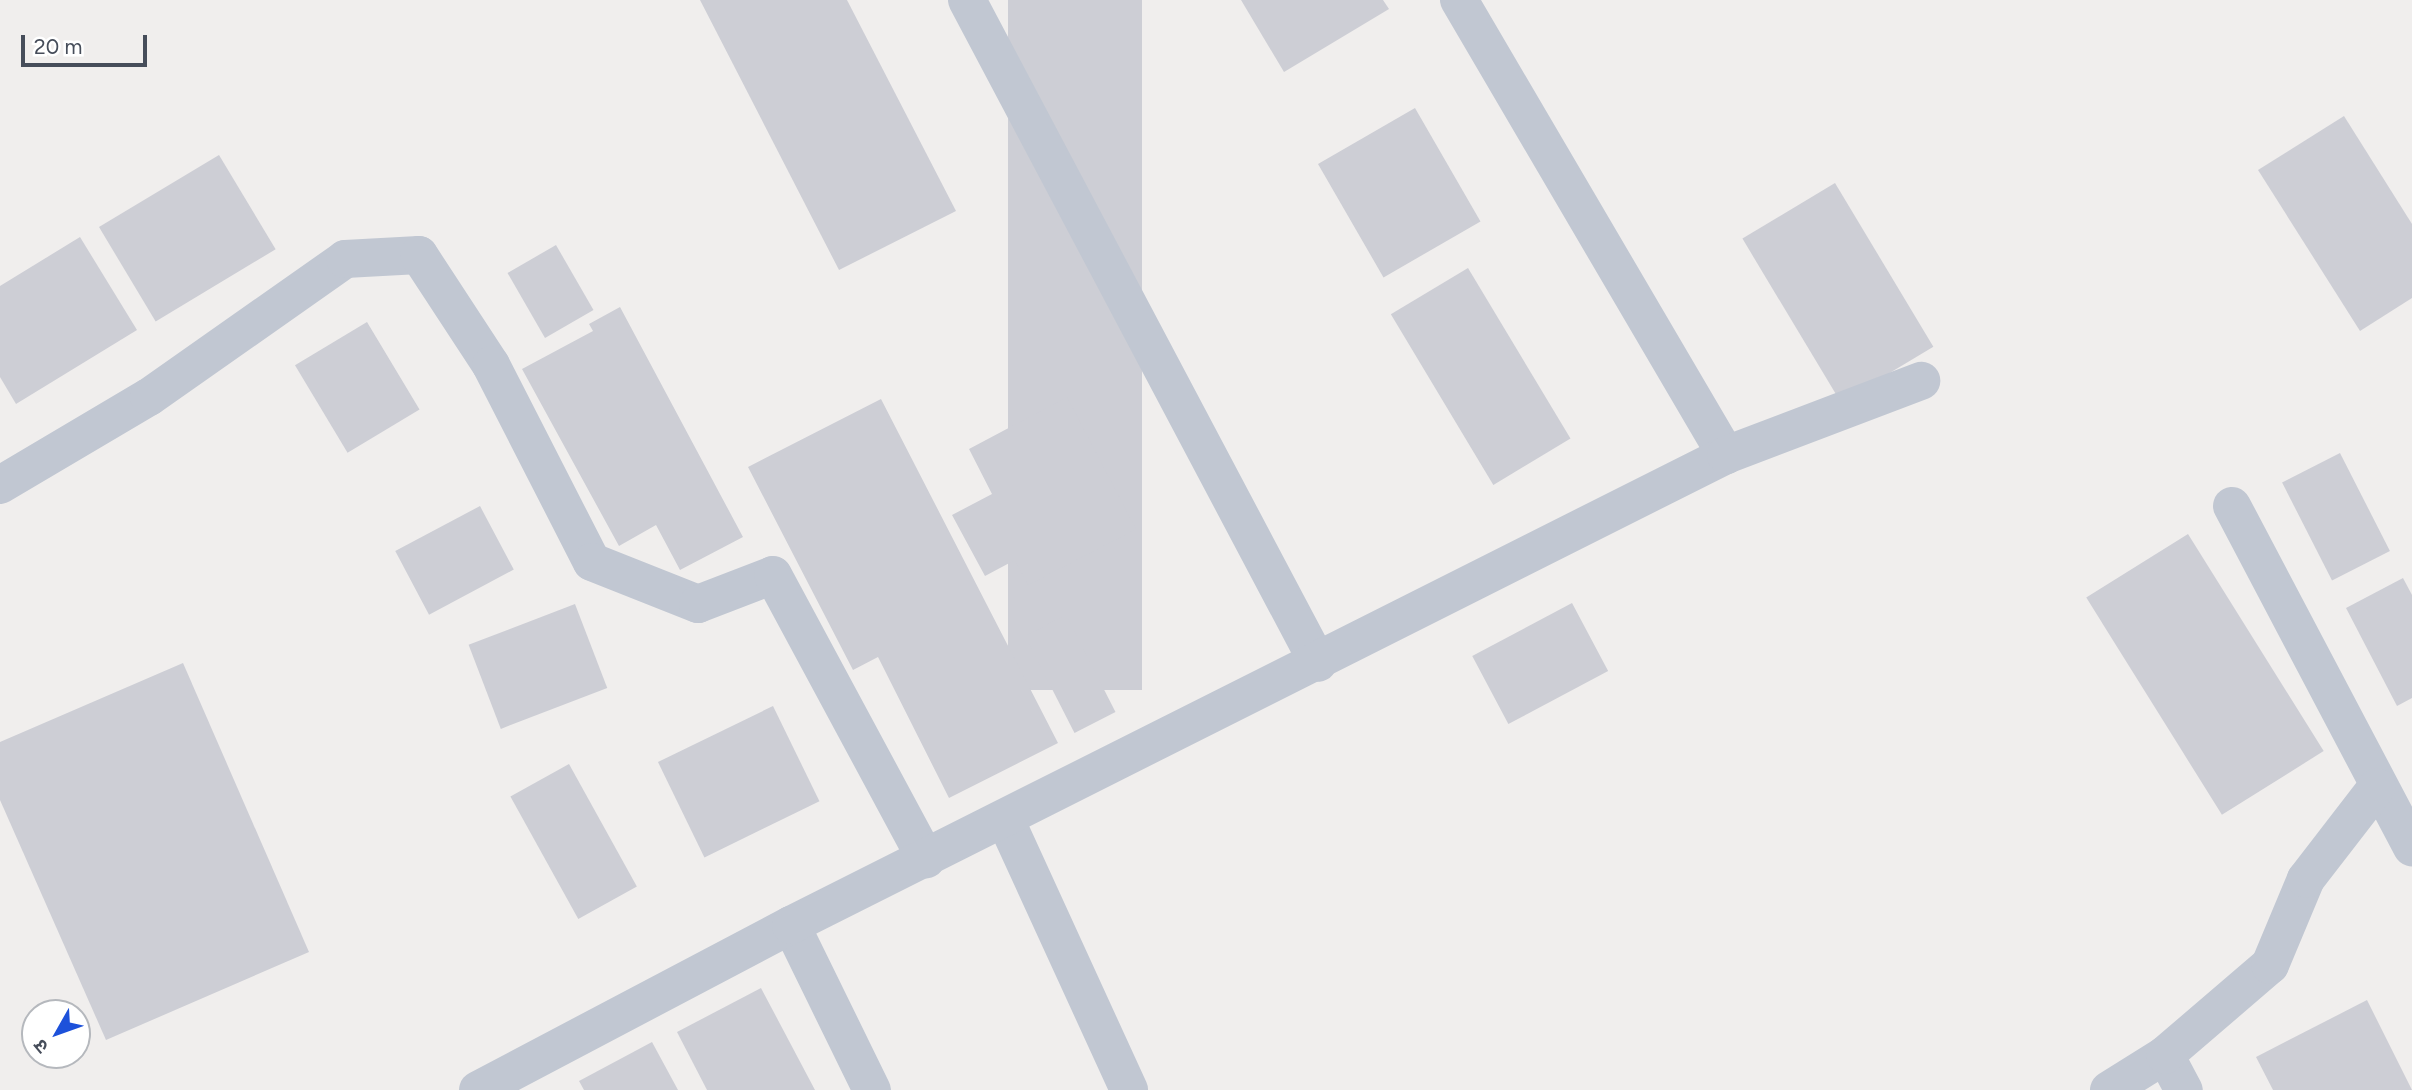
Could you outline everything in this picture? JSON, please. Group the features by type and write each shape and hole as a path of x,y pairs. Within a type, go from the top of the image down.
{"street":[{"path":"967,0 1318,663"},
{"path":"1459,0 1726,455"},
{"path":"0,485 149,397 345,259 419,255 491,365 592,562 698,604 773,575 926,859"},
{"path":"478,1090 526,1079 791,925 1318,663 1726,455 1921,382"},
{"path":"2232,506 2377,787 2412,848"},
{"path":"2109,1090 2165,1055 2270,965 2306,879 2377,787"},
{"path":"1005,819 1129,1090"},
{"path":"791,925 872,1090"},
{"path":"2165,1055 2184,1090"}],"building":[{"path":"700,0 847,0 956,211 839,270"},
{"path":"1008,0 1142,0 1142,690 1008,690"},
{"path":"1241,0 1383,0 1389,9 1284,72"},
{"path":"1415,108 1480,221 1384,277 1318,164"},
{"path":"2344,116 2412,224 2412,298 2360,331 2258,170"},
{"path":"219,155 276,249 156,321 99,227"},
{"path":"1835,183 1933,347 1841,402 1742,239"},
{"path":"80,237 137,330 16,404 0,377 0,286"},
{"path":"556,245 594,310 545,338 508,273"},
{"path":"1468,268 1570,439 1493,485 1391,314"},
{"path":"620,307 743,537 680,570 656,525 619,546 522,369 593,331 589,324"},
{"path":"367,322 420,409 348,453 295,365"},
{"path":"1067,397 1136,529 1028,585 1015,560 985,576 952,515 992,494 969,449"},
{"path":"881,399 1058,743 949,798 878,657 853,670 748,467"},
{"path":"2340,453 2390,551 2332,581 2282,483"},
{"path":"480,506 514,570 429,615 395,551"},
{"path":"2188,534 2324,751 2222,815 2086,598"},
{"path":"2403,578 2412,595 2412,698 2397,706 2346,608"},
{"path":"1572,603 1608,671 1508,724 1472,656"},
{"path":"575,604 607,688 501,729 469,645"},
{"path":"1066,615 1115,712 1074,733 1025,636"},
{"path":"183,663 309,952 106,1040 91,1006 91,999 88,999 0,800 0,742"},
{"path":"773,706 819,801 704,857 658,762"},
{"path":"569,764 637,886 578,919 510,796"},
{"path":"761,988 815,1090 707,1090 677,1032"},
{"path":"2367,1000 2412,1090 2273,1090 2256,1057"},
{"path":"652,1042 678,1090 584,1090 579,1081"}]}
